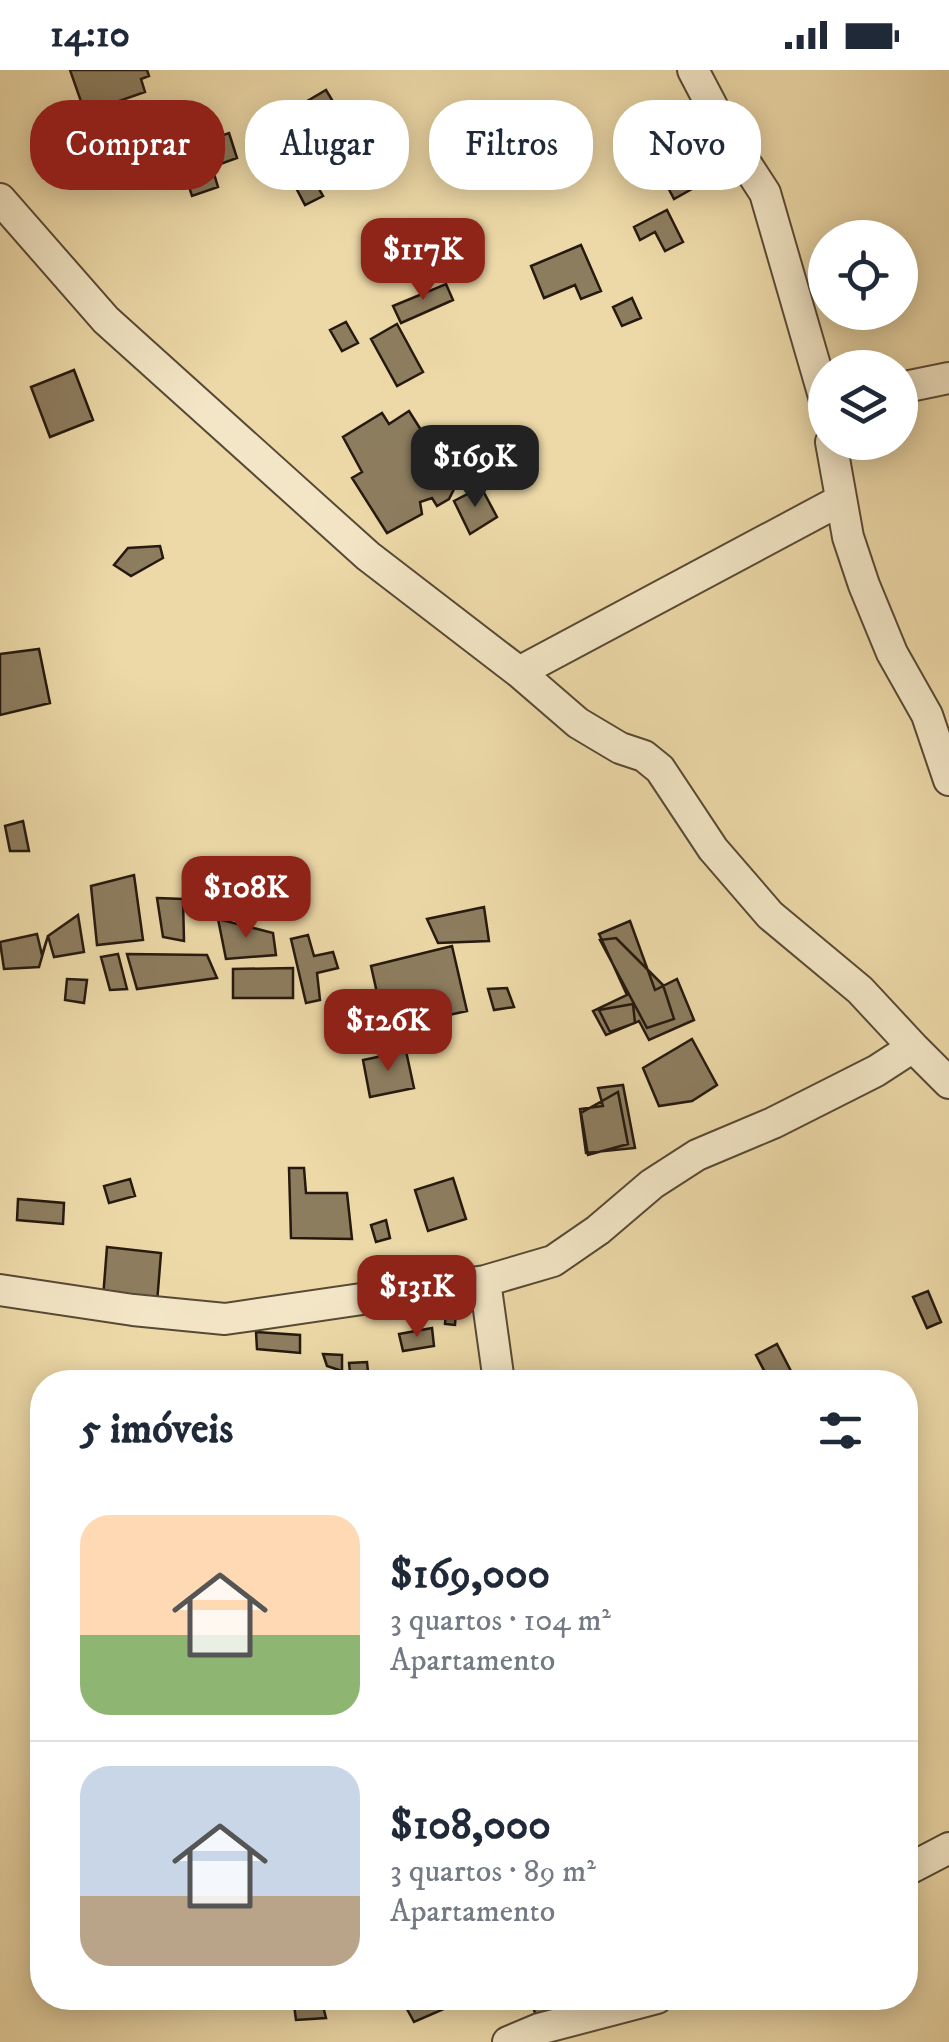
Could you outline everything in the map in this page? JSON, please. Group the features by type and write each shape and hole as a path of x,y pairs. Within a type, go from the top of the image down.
{"street":[{"path":"693,70 726,133 765,193 811,350"},
{"path":"0,199 106,320 368,556 519,672 578,723 620,748 644,756 660,769 713,850 770,916 860,990 949,1083"},
{"path":"918,384 949,378"},
{"path":"834,460 848,537 864,585 892,653 927,715 949,780"},
{"path":"519,672 841,500"},
{"path":"0,1290 225,1319 485,1280 553,1262 652,1184 697,1155 876,1071 913,1047"},
{"path":"485,1280 497,1370"},
{"path":"918,1864 949,1848"},
{"path":"508,2042 539,2028 610,2010"}],"building":[{"path":"70,70 147,70 149,76 141,79 145,92 122,100 80,100"},
{"path":"326,90 332,100 309,100"},
{"path":"229,133 237,158 225,162 225,134"},
{"path":"297,190 320,190 323,196 305,205"},
{"path":"669,190 690,190 674,199"},
{"path":"667,210 683,242 665,251 655,232 640,240 634,227"},
{"path":"581,245 601,291 581,299 575,285 544,298 531,266"},
{"path":"446,284 453,300 401,323 393,306"},
{"path":"632,298 641,318 622,326 613,307"},
{"path":"346,322 358,343 342,351 330,330"},
{"path":"397,324 423,372 397,386 371,339"},
{"path":"74,370 93,420 50,437 31,387"},
{"path":"409,411 456,485 449,499 437,506 432,498 420,502 422,514 387,533 352,478 362,472 343,437 382,413 389,424"},
{"path":"481,487 497,517 470,534 454,501"},
{"path":"160,546 163,558 131,576 114,565 128,548"},
{"path":"39,649 50,703 0,715 0,654"},
{"path":"23,821 29,851 10,851 5,826"},
{"path":"134,875 143,940 97,945 91,886"},
{"path":"157,898 183,899 184,941 163,937"},
{"path":"484,907 489,941 438,943 427,919"},
{"path":"78,915 84,952 54,957 48,936"},
{"path":"218,919 273,933 276,955 226,959"},
{"path":"630,921 655,990 677,979 694,1020 649,1040 639,1021 606,1035 593,1011 627,995 599,934"},
{"path":"37,934 42,955 48,936 39,967 4,969 0,942"},
{"path":"308,935 314,956 333,952 338,968 317,973 320,1000 306,1003 291,939"},
{"path":"616,938 663,985 674,1019 647,1028 600,940"},
{"path":"452,946 467,1011 385,1029 371,966"},
{"path":"118,954 127,989 110,990 101,957"},
{"path":"127,954 207,955 217,978 137,989"},
{"path":"293,968 293,998 233,998 233,969"},
{"path":"67,979 87,980 84,1003 65,1000"},
{"path":"507,988 514,1007 494,1010 488,989"},
{"path":"633,1004 635,1023 610,1032 599,1010"},
{"path":"692,1039 717,1085 692,1101 659,1106 643,1068"},
{"path":"406,1051 414,1088 370,1097 363,1060"},
{"path":"623,1085 635,1148 586,1153 580,1109 603,1106 598,1088"},
{"path":"618,1092 628,1144 588,1155 581,1113"},
{"path":"289,1168 304,1168 306,1193 347,1193 352,1239 291,1238"},
{"path":"453,1178 466,1219 428,1231 415,1190"},
{"path":"130,1179 135,1196 109,1203 104,1186"},
{"path":"18,1199 64,1203 63,1224 17,1220"},
{"path":"386,1220 390,1238 376,1242 371,1225"},
{"path":"107,1247 161,1253 157,1303 103,1298"},
{"path":"928,1291 941,1322 927,1328 913,1297"},
{"path":"446,1310 456,1311 455,1325 445,1324"},
{"path":"432,1328 434,1346 403,1351 399,1334"},
{"path":"256,1332 300,1335 300,1353 257,1349"},
{"path":"777,1344 790,1370 764,1370 756,1355"},
{"path":"323,1354 342,1355 342,1370 327,1366"},
{"path":"367,1362 368,1370 350,1370 349,1363"},
{"path":"295,2010 324,2010 326,2018 296,2020"},
{"path":"408,2010 442,2010 414,2022"},
{"path":"534,2010 566,2010 537,2019"}]}
